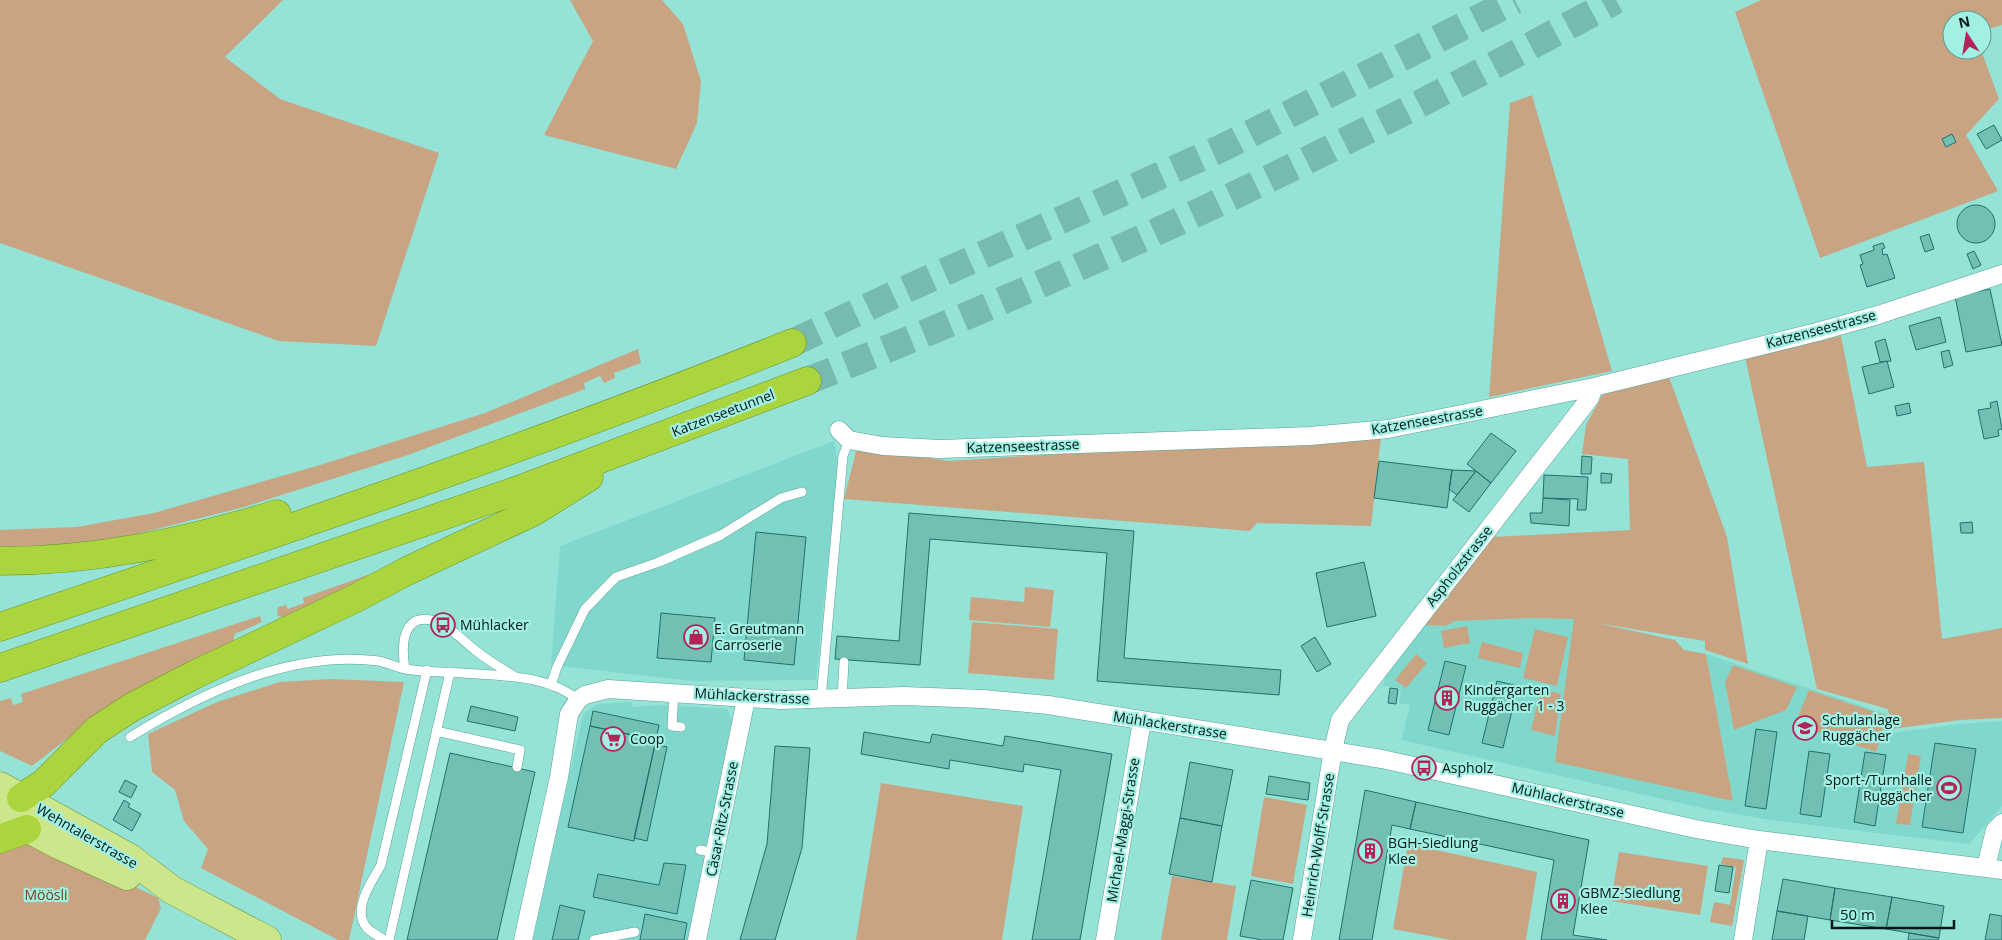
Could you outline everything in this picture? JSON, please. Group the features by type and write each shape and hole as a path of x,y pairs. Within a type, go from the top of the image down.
{"highway":[{"path":"0,627 353,507 601,417 792,343"},
{"name":"Katzenseetunnel","path":"640,446 807,381"},
{"path":"0,668 383,538 640,446"},
{"path":"5,801 44,783 97,730 134,706 194,674 535,511 640,446"},
{"path":"0,561 39,561 126,552 226,530 279,514 353,507"},
{"path":"0,838 27,829"}],"main road":[{"name":"Wehntalerstrasse","path":"5,801 27,829 122,874 172,890"},
{"name":"Wehntalerstrasse","path":"5,801 130,858 172,890 267,940"}],"street":[{"name":"Katzenseestrasse","path":"844,435 883,446 940,449 1310,436 1388,429 1594,387 1817,332 1878,315 2002,274"},
{"name":"Aspholzstrasse","path":"1333,750 1340,720 1590,398 1594,387"},
{"name":"Mühlackerstrasse","path":"578,700 594,691 608,689 746,698 821,699 904,696 983,699 1048,705 1333,750 1433,770 1696,829 1759,840 1994,869"},
{"name":"Cäsar-Ritz-Strasse","path":"697,940 708,852 746,698"},
{"path":"523,940 557,786 569,714 578,700"},
{"name":"Michael-Maggi-Strasse","path":"1105,940 1142,721"},
{"name":"Heinrich-Wolff-Strasse","path":"1302,940 1333,750"},
{"path":"1994,869 1995,830 2002,822"},
{"path":"1742,940 1759,840"}],"lane":[{"path":"821,699 844,435"},
{"path":"550,685 584,609 616,577 659,562 721,535 781,498 802,492"},
{"path":"405,669 402,650 403,637 409,627 428,620 443,625 476,652 516,678"},
{"path":"130,737 214,692 292,666 312,662 348,660 380,662 405,669 516,678 550,685 567,691 578,700"},
{"path":"842,698 844,662"},
{"path":"384,940 366,928 362,917 363,903 367,889 381,865 427,670"},
{"path":"389,940 450,672"},
{"path":"674,692 672,726 680,727"},
{"path":"436,731 520,750 517,767"},
{"path":"594,940 635,932"}],"shaded area":[{"path":"834,441 838,463 816,680 692,681 551,665 560,546"},
{"name":"Schulanlage Ruggächer","path":"1532,618 1575,619 1733,801 1706,654 1889,715 1890,733 1959,724 2002,721 2002,806 1969,844 1770,820 1707,809 1401,740 1410,705 1399,703 1401,688 1383,686 1387,670 1423,625 1446,626 1455,621"},
{"path":"632,702 632,707 662,705 727,709 734,725 692,940 533,940 583,714 597,704"}],"green space":[{"path":"0,0 283,0 225,57 280,99 439,153 376,346 279,341 0,243"},
{"path":"570,0 662,0 683,24 701,81 697,123 676,169 544,135 593,41"},
{"path":"1761,0 2002,0 2002,25 1992,28 1992,10 1942,10 1942,60 1985,60 1999,99 1966,135 1998,191 1820,258 1735,12"},
{"path":"1532,95 1612,371 1489,397 1510,103"},
{"path":"1841,336 1867,467 1924,462 1942,639 2002,628 2002,718 1960,720 1892,729 1888,709 1817,689 1745,357"},
{"path":"638,349 641,363 614,373 615,378 604,383 600,376 584,383 585,389 408,455 244,507 113,540 42,550 0,546 0,530 77,527 154,513 320,465 485,413"},
{"path":"1669,377 1727,537 1748,664 1705,650 1705,641 1596,623 1675,640 1684,650 1706,654 1733,801 1555,762 1574,619 1532,618 1455,621 1446,626 1423,625 1493,537 1630,530 1628,459 1582,454 1586,425 1603,394"},
{"path":"1381,437 1371,526 1257,523 1250,531 844,499 857,447 949,461 1135,449"},
{"path":"376,572 377,575 285,619 277,615 278,607 286,605 288,609 304,603 303,598"},
{"path":"1025,587 1054,590 1050,627 969,620 971,597 1024,602"},
{"path":"260,616 262,622 235,634 232,645 89,722 32,766 0,751 0,701 11,698 13,705 23,702 21,694"},
{"path":"972,622 1058,629 1054,680 968,673"},
{"path":"1467,626 1470,643 1444,648 1441,631"},
{"path":"1535,629 1568,637 1557,686 1523,678"},
{"path":"1482,642 1523,653 1520,668 1478,658"},
{"path":"1416,654 1427,663 1406,688 1395,680"},
{"path":"1733,665 1797,687 1786,710 1734,730 1725,682"},
{"path":"330,679 404,682 349,940 338,940 201,868 208,849 184,821 175,790 152,772 148,734 217,702 280,682"},
{"path":"1541,689 1561,694 1555,736 1531,730"},
{"path":"1809,690 1887,716 1876,752 1795,724"},
{"path":"1908,754 1921,756 1910,825 1896,824"},
{"path":"881,783 1023,806 1002,940 856,940"},
{"path":"1264,797 1307,805 1293,884 1251,876"},
{"name":"Möösli","path":"25,842 87,863 158,898 161,908 145,940 0,940 0,846"},
{"path":"1408,844 1537,872 1526,940 1451,940 1393,929"},
{"path":"1619,852 1708,866 1700,915 1611,901"},
{"path":"1723,857 1744,860 1732,926 1710,922 1714,902 1730,905 1736,867 1721,864"},
{"path":"1172,876 1236,886 1227,940 1161,940"}],"building":[{"path":"1994,125 2002,140 1986,149 1977,134"},
{"path":"1952,134 1956,142 1946,147 1942,139"},
{"path":"1976,205 1989,211 1995,224 1989,237 1976,243 1963,237 1957,224 1963,211"},
{"path":"1929,234 1934,249 1925,252 1920,237"},
{"path":"1883,243 1885,248 1882,249 1883,255 1887,254 1895,278 1867,287 1860,265 1863,264 1860,255 1874,250 1873,246"},
{"path":"1974,251 1981,265 1973,269 1967,254"},
{"path":"1990,289 2002,345 1966,352 1955,296"},
{"path":"1940,317 1946,342 1916,350 1909,326"},
{"path":"1885,339 1891,361 1880,362 1875,342"},
{"path":"1949,350 1953,365 1944,368 1941,352"},
{"path":"1887,361 1894,387 1869,394 1862,367"},
{"path":"1997,401 2002,429 1998,430 1999,436 1984,439 1978,410 1991,408 1990,403"},
{"path":"1909,403 1911,413 1897,416 1895,406"},
{"path":"1491,433 1516,451 1491,483 1467,464"},
{"path":"1582,456 1592,457 1591,474 1581,474"},
{"path":"1379,461 1452,470 1447,508 1374,498"},
{"path":"1452,470 1476,471 1457,495 1449,489"},
{"path":"1476,471 1491,483 1469,512 1453,500"},
{"path":"1601,473 1612,474 1611,483 1601,483"},
{"path":"1544,475 1588,477 1586,510 1577,510 1578,499 1543,498"},
{"path":"1543,498 1570,500 1569,526 1531,523 1530,513 1542,513"},
{"path":"909,513 1134,531 1124,658 1281,670 1279,695 1097,681 1107,553 930,539 920,665 835,659 837,636 899,641"},
{"path":"1972,522 1973,533 1961,533 1960,523"},
{"path":"756,532 806,537 794,665 744,660"},
{"path":"1364,562 1376,616 1327,627 1316,573"},
{"path":"661,613 715,618 711,662 657,658"},
{"path":"1315,637 1331,664 1317,672 1301,646"},
{"name":"Kindergarten Ruggächer 1 - 3","path":"1445,661 1466,666 1449,735 1428,730"},
{"path":"1497,681 1518,686 1503,748 1482,743"},
{"path":"1390,688 1398,689 1396,704 1388,703"},
{"path":"471,706 518,717 515,731 467,721"},
{"path":"593,711 659,725 656,740 590,726"},
{"path":"590,726 656,740 634,841 568,827"},
{"path":"1756,729 1777,732 1766,809 1745,806"},
{"path":"864,732 930,743 932,734 1003,746 1005,736 1112,754 1080,940 1032,940 1061,770 1024,764 1023,772 950,760 949,769 861,754"},
{"name":"Sport-/Turnhalle Ruggächer","path":"1935,743 1976,749 1963,833 1922,827"},
{"path":"655,744 667,747 647,841 634,838"},
{"path":"775,746 810,748 802,848 775,940 740,940 767,844"},
{"path":"1809,751 1830,754 1821,817 1800,814"},
{"path":"1865,752 1886,755 1875,826 1854,822"},
{"path":"450,753 535,772 497,940 407,940"},
{"path":"1190,762 1233,770 1222,826 1180,818"},
{"path":"1269,776 1310,783 1308,800 1266,794"},
{"path":"125,780 137,786 131,798 119,792"},
{"name":"BGH-Siedlung Klee","path":"1365,790 1416,802 1410,829 1392,825 1372,940 1339,940"},
{"path":"124,800 130,804 128,807 141,814 132,831 113,820"},
{"name":"GBMZ-Siedlung Klee","path":"1416,802 1589,840 1573,935 1607,940 1541,940 1554,860 1410,829"},
{"path":"1180,818 1222,826 1212,882 1169,874"},
{"path":"664,863 686,865 677,914 593,897 598,874 659,885"},
{"path":"1719,865 1733,867 1729,893 1715,891"},
{"path":"1783,879 1835,888 1830,920 1777,911"},
{"path":"1251,880 1293,888 1283,940 1262,940 1240,936"},
{"path":"1835,888 1892,897 1886,929 1830,920"},
{"path":"1892,897 1944,906 1939,938 1886,929"},
{"path":"560,905 585,911 578,940 552,940"},
{"path":"1777,911 1808,916 1804,940 1772,940"},
{"path":"645,914 687,923 684,940 640,940"},
{"path":"1990,914 2002,916 2002,940 1985,940"},
{"path":"1909,933 1939,938 1938,940 1908,940"}],"tunnel":[{"path":"792,343 902,291 1222,148 1515,0"},
{"path":"807,381 1014,296 1218,203 1418,105 1616,0"}],"place":[{"name":"Mühlacker","path":"443,625"},
{"name":"E. Greutmann Carroserie","path":"696,637"},
{"name":"Kindergarten Ruggächer 1 - 3","path":"1447,698"},
{"name":"Schulanlage Ruggächer","path":"1805,728"},
{"name":"Coop","path":"613,739"},
{"name":"Aspholz","path":"1424,768"},
{"name":"Sport-/Turnhalle Ruggächer","path":"1949,788"},
{"name":"BGH-Siedlung Klee","path":"1370,851"},
{"name":"GBMZ-Siedlung Klee","path":"1563,901"}]}
